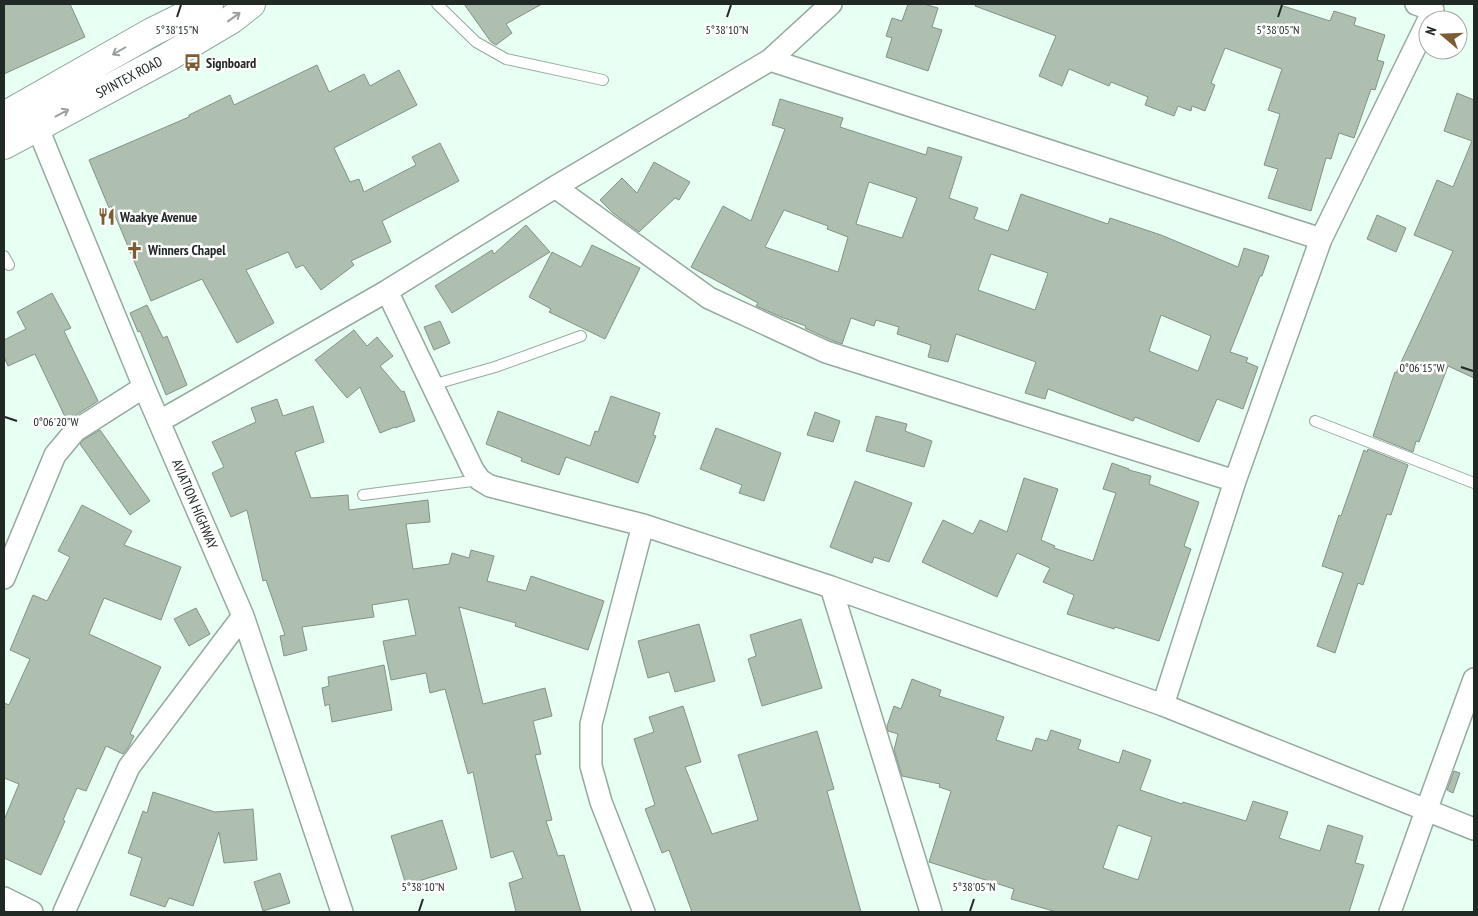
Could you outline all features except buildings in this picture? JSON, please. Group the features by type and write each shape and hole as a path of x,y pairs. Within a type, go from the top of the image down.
{"main road":[{"name":"SPINTEX ROAD","path":"4,145 22,115 152,32 209,4"},
{"name":"SPINTEX ROAD","path":"22,115 168,57 232,19 251,4"}],"street":[{"path":"160,421 387,291 555,187 770,60 831,4"},
{"path":"1163,705 1235,481 1321,239 1418,33"},
{"path":"770,60 1321,239"},
{"name":"AVIATION HIGHWAY","path":"22,115 160,421 243,616 342,912"},
{"path":"555,187 708,298 826,352 1235,481"},
{"path":"387,291 473,470 480,480 490,486 643,525 831,587 1163,705 1474,829"},
{"path":"4,578 55,455 76,431 144,387"},
{"path":"643,525 591,724 591,766 601,802 644,912"},
{"path":"831,587 931,912"},
{"path":"64,912 129,767 243,616"},
{"path":"1390,912 1474,679"},
{"path":"4,898 31,912"}],"lane":[{"path":"437,4 476,42 506,59 603,80"},
{"path":"432,386 495,367 581,336"},
{"path":"1315,421 1474,483"},
{"path":"363,495 480,480"}],"place":[{"name":"Signboard","path":"192,63"},
{"name":"Waakye Avenue","path":"106,217"},
{"name":"Winners Chapel","path":"134,250"}]}
